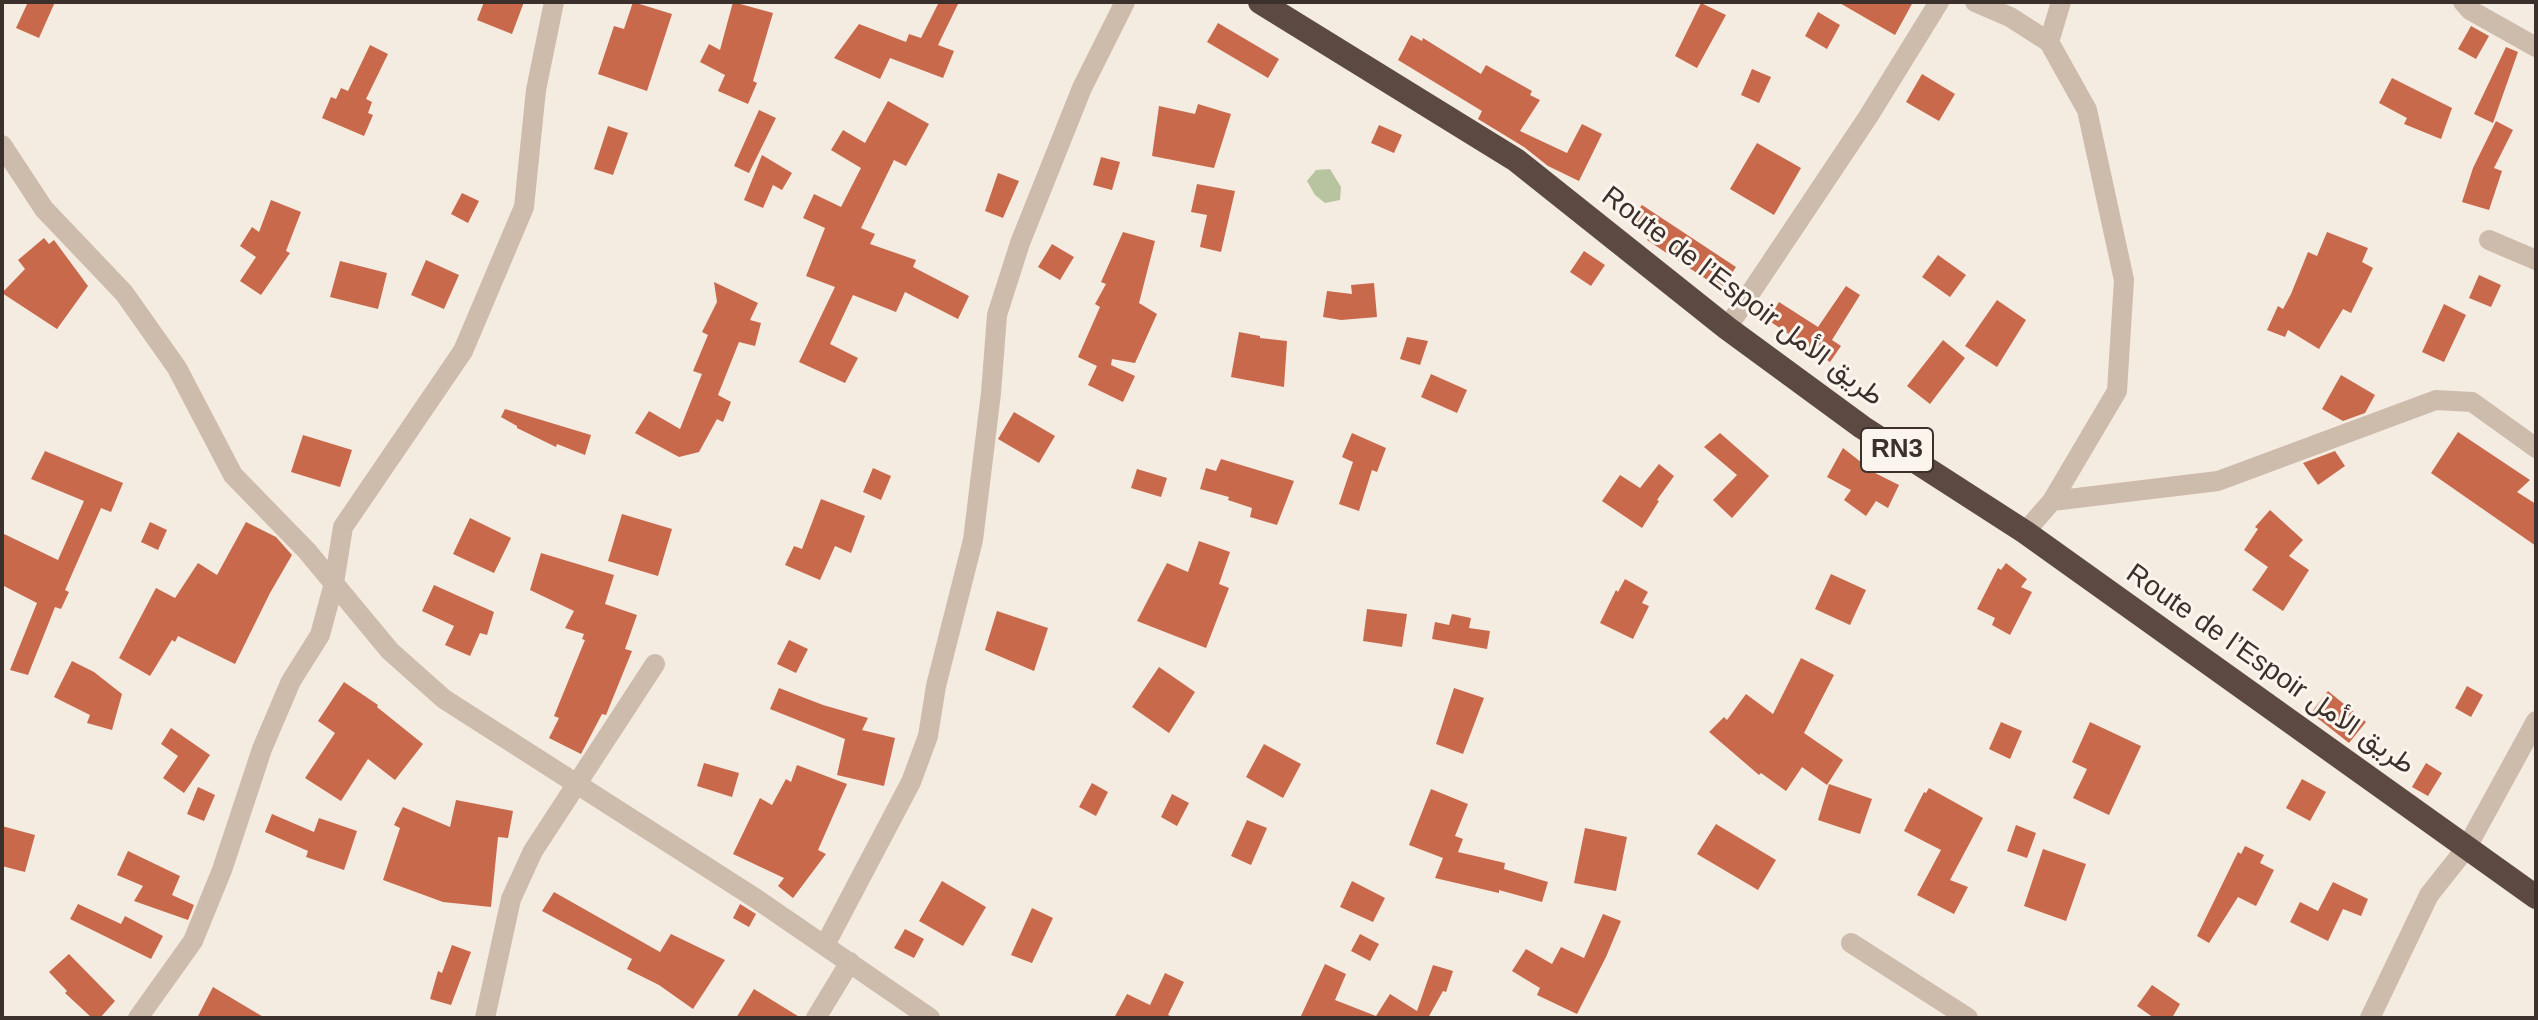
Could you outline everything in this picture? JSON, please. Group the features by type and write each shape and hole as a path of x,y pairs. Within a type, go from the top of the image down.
{"highway":[{"name":"Route de l’Espoir طريق الأمل","path":"1260,2 1516,160 1727,328 1862,427 2025,532 2536,897"}],"street":[{"path":"138,1018 193,941 222,870 262,749 291,681 320,635 334,583 343,527 463,351 524,207 536,90 554,2"},
{"path":"825,945 911,782 928,736 936,686 973,540 997,315 1020,243 1082,88 1125,2"},
{"path":"1727,328 1868,117 1939,2"},
{"path":"1975,2 2010,17 2049,42 2087,110 2124,280 2117,391 2052,501 2025,532"},
{"path":"2049,42 2061,2"},
{"path":"2463,2 2470,10 2536,47"},
{"path":"2,145 44,209 124,293 177,368 233,475 334,583 390,651 444,699 825,945 930,1018"},
{"path":"2489,240 2536,260"},
{"path":"2052,501 2218,481 2436,400 2472,402 2536,448"},
{"path":"485,1018 511,899 533,851 655,664"},
{"path":"2370,1018 2429,895 2467,847 2536,721"},
{"path":"1851,943 1968,1018"},
{"path":"816,1018 850,962"}],"green space":[{"path":"1330,169 1341,187 1340,200 1325,203 1315,195 1307,181 1316,170"}],"building":[{"path":"28,2 55,2 39,38 16,28"},
{"path":"484,2 524,2 512,34 477,20"},
{"path":"633,2 672,14 647,91 598,74 614,26 624,29"},
{"path":"733,2 773,13 753,81 757,83 748,104 718,91 725,75 700,62 709,44 720,50"},
{"path":"939,2 959,2 938,45 954,51 943,78 890,58 880,79 834,58 859,24 906,42 909,34 921,38"},
{"path":"1838,2 1913,2 1895,35"},
{"path":"1701,3 1726,15 1697,68 1675,56"},
{"path":"1818,12 1840,25 1827,49 1805,36"},
{"path":"1218,23 1279,59 1268,78 1207,42"},
{"path":"2471,26 2489,36 2476,59 2458,49"},
{"path":"1411,35 1422,41 1423,38 1481,74 1486,65 1532,91 1530,95 1540,100 1520,131 1567,153 1582,124 1602,134 1579,181 1548,166 1478,119 1482,111 1398,60"},
{"path":"370,45 388,54 366,99 372,102 368,113 373,115 364,136 322,118 331,97 336,99 341,88 348,91"},
{"path":"2506,47 2518,52 2493,123 2474,114"},
{"path":"1752,69 1771,77 1759,103 1741,95"},
{"path":"1922,74 1955,94 1939,121 1906,102"},
{"path":"2392,78 2452,108 2441,139 2404,124 2407,118 2379,103"},
{"path":"888,101 929,124 906,166 894,160 861,228 875,234 870,244 916,260 913,267 969,296 958,319 905,292 896,312 853,295 830,344 858,358 845,383 799,362 835,287 806,276 825,228 803,218 814,194 841,207 861,168 831,150 843,130 865,143"},
{"path":"1198,104 1231,114 1214,168 1152,156 1159,106 1195,114"},
{"path":"759,110 776,118 749,173 734,166"},
{"path":"2496,121 2513,130 2494,168 2502,171 2489,210 2462,202 2473,168"},
{"path":"1379,125 1402,135 1394,153 1371,143"},
{"path":"608,126 628,133 613,175 594,169"},
{"path":"1757,143 1801,168 1774,215 1730,189"},
{"path":"762,155 792,173 782,190 773,185 763,208 744,200"},
{"path":"1101,157 1120,162 1112,190 1093,185"},
{"path":"998,173 1019,181 1003,218 985,211"},
{"path":"1197,184 1235,191 1221,252 1200,247 1207,215 1191,212"},
{"path":"462,193 479,201 468,223 451,214"},
{"path":"271,200 301,212 286,251 290,253 261,295 240,281 256,257 240,246 252,227 259,232"},
{"path":"1642,205 1736,267 1721,289 1647,240 1651,235 1631,219"},
{"path":"1123,232 1155,241 1139,303 1157,314 1135,363 1112,359 1111,365 1135,376 1123,402 1088,385 1097,366 1078,357 1100,307 1095,304 1106,284 1101,282"},
{"path":"2327,232 2368,248 2362,262 2373,268 2351,313 2343,309 2319,349 2288,330 2285,337 2267,330 2278,306 2283,309 2291,294 2308,252 2317,256"},
{"path":"44,238 49,244 54,240 88,286 57,329 2,293 25,269 18,260"},
{"path":"1052,244 1074,257 1060,280 1038,267"},
{"path":"1584,251 1605,265 1591,286 1570,272"},
{"path":"1938,255 1966,275 1950,297 1922,277"},
{"path":"426,260 459,275 444,309 411,295"},
{"path":"340,261 387,273 378,309 330,297"},
{"path":"2479,275 2501,285 2491,307 2469,298"},
{"path":"714,282 758,303 750,320 761,323 755,346 739,342 718,395 731,402 723,422 717,419 699,452 679,457 635,433 649,411 680,429 702,374 693,371 708,335 702,332 717,302"},
{"path":"1374,283 1377,317 1341,320 1323,317 1327,291 1352,294 1351,285"},
{"path":"1846,286 1860,295 1832,340 1841,346 1830,362 1768,320 1779,302 1818,327"},
{"path":"1997,300 2026,320 1997,367 1965,346"},
{"path":"2444,304 2466,315 2444,362 2422,352"},
{"path":"1239,332 1287,341 1284,387 1231,377"},
{"path":"1407,337 1428,341 1420,365 1400,359"},
{"path":"1943,340 1965,358 1930,404 1907,386"},
{"path":"1431,374 1467,390 1457,413 1421,397"},
{"path":"2341,375 2375,395 2365,413 2343,421 2322,409"},
{"path":"505,409 591,435 585,455 557,444 556,447 517,428 501,417"},
{"path":"1014,412 1055,436 1039,463 998,439"},
{"path":"2458,432 2530,480 2517,492 2536,504 2536,546 2431,473"},
{"path":"1352,433 1386,448 1377,472 1372,470 1359,511 1339,504 1353,462 1342,457"},
{"path":"1720,433 1769,476 1732,518 1713,500 1737,475 1704,447"},
{"path":"303,435 352,450 340,487 291,472"},
{"path":"1843,448 1875,473 1899,485 1888,508 1876,501 1866,516 1844,500 1851,490 1827,477"},
{"path":"45,451 123,483 111,512 101,508 65,590 69,592 61,609 55,607 28,675 10,670 37,603 2,585 2,533 58,560 84,501 31,479"},
{"path":"2335,451 2345,466 2318,485 2303,463"},
{"path":"1221,459 1294,481 1277,525 1250,517 1252,508 1228,500 1229,497 1200,489 1206,468 1216,471"},
{"path":"1659,464 1674,476 1642,528 1602,501 1620,475 1640,488"},
{"path":"873,468 891,476 881,500 863,492"},
{"path":"1137,469 1167,478 1161,497 1131,488"},
{"path":"821,499 865,516 851,553 835,546 820,580 785,565 794,546 802,549"},
{"path":"2270,510 2303,540 2289,556 2309,570 2283,611 2252,590 2268,567 2244,550 2258,529 2255,527"},
{"path":"622,514 672,529 658,576 608,561"},
{"path":"470,518 511,538 494,573 453,554"},
{"path":"150,522 167,530 158,550 141,542"},
{"path":"246,522 276,537 292,555 235,664 178,636 175,642 172,640 150,676 119,658 156,588 175,598 198,563 217,575"},
{"path":"1199,541 1230,552 1219,584 1229,588 1206,648 1137,621 1167,563 1188,572"},
{"path":"541,553 614,575 605,604 637,615 625,649 632,651 606,715 602,714 581,754 549,738 559,718 554,716 585,640 582,639 584,634 565,628 574,611 530,590"},
{"path":"2006,563 2027,579 2021,587 2032,592 2010,635 1992,625 1995,618 1977,609 1998,568 2001,570"},
{"path":"1831,574 1866,590 1850,625 1815,609"},
{"path":"1625,579 1648,592 1642,603 1649,606 1633,639 1600,623"},
{"path":"434,585 494,612 487,635 480,633 470,656 445,645 454,626 422,611"},
{"path":"1367,609 1407,614 1402,647 1363,641"},
{"path":"997,611 1048,628 1034,671 985,650"},
{"path":"1452,614 1471,618 1469,628 1490,631 1487,649 1432,639 1435,622 1449,625"},
{"path":"789,640 808,649 796,673 777,664"},
{"path":"1801,658 1834,675 1804,733 1843,760 1827,785 1802,767 1786,791 1761,773 1759,775 1709,732 1724,717 1727,720 1746,694 1773,714"},
{"path":"72,661 94,672 122,694 112,730 87,723 90,715 54,697"},
{"path":"1159,667 1195,692 1169,733 1132,707"},
{"path":"344,682 378,705 423,744 395,780 368,759 341,801 305,778 335,733 318,721"},
{"path":"2467,686 2483,695 2471,717 2455,708"},
{"path":"779,688 868,718 862,730 895,738 884,786 837,775 845,739 770,709"},
{"path":"1454,688 1484,698 1463,754 1436,744"},
{"path":"2328,691 2366,722 2349,743 2311,713"},
{"path":"2001,722 2022,731 2010,759 1989,749"},
{"path":"2090,722 2141,746 2109,815 2073,798 2087,769 2072,762"},
{"path":"171,728 210,755 184,793 163,778 178,756 161,744"},
{"path":"1264,744 1301,764 1283,798 1246,777"},
{"path":"704,763 739,773 732,797 697,786"},
{"path":"2426,763 2442,773 2428,796 2412,787"},
{"path":"797,765 847,784 818,850 826,854 793,898 778,886 784,878 733,854 760,798 772,805 786,779 791,782"},
{"path":"2302,779 2326,792 2310,821 2286,808"},
{"path":"1092,783 1108,792 1096,816 1079,807"},
{"path":"1829,784 1872,799 1860,834 1818,820"},
{"path":"198,787 215,795 204,821 187,814"},
{"path":"1929,788 1983,818 1950,880 1968,887 1954,914 1917,895 1941,850 1904,831"},
{"path":"1431,789 1468,804 1455,836 1463,839 1458,852 1505,863 1504,869 1548,882 1542,902 1435,878 1443,858 1409,845"},
{"path":"1172,794 1189,803 1177,826 1161,817"},
{"path":"456,800 513,811 508,838 498,837 491,907 443,902 383,880 400,828 394,825 403,807 450,827"},
{"path":"272,814 314,832 319,818 357,831 344,870 306,857 308,851 265,832"},
{"path":"1247,820 1267,828 1251,865 1231,856"},
{"path":"1716,824 1776,860 1758,890 1697,854"},
{"path":"2016,825 2036,833 2027,858 2007,851"},
{"path":"2,826 35,835 25,872 2,866"},
{"path":"1585,828 1627,837 1616,891 1574,883"},
{"path":"2245,846 2264,855 2260,863 2274,870 2256,906 2238,897 2209,943 2197,936 2238,852 2241,854"},
{"path":"2043,849 2086,864 2066,921 2024,906"},
{"path":"128,851 180,876 172,895 194,905 188,920 134,901 143,886 117,875"},
{"path":"942,881 986,907 963,946 919,921"},
{"path":"1352,881 1385,898 1373,922 1340,907"},
{"path":"2333,882 2368,899 2361,916 2343,909 2328,941 2290,922 2300,902 2318,911"},
{"path":"554,892 660,952 671,934 725,960 693,1009 659,985 627,969 632,959 542,911"},
{"path":"78,904 121,924 125,916 163,936 151,959 70,919"},
{"path":"740,904 756,914 749,927 733,918"},
{"path":"1032,908 1053,918 1032,963 1011,955"},
{"path":"1603,914 1621,921 1577,1014 1537,995 1540,988 1512,971 1526,949 1552,964 1561,947 1584,958"},
{"path":"905,929 924,939 914,958 894,948"},
{"path":"1360,934 1379,944 1370,961 1351,951"},
{"path":"452,945 471,952 451,1005 430,999 438,971 442,973"},
{"path":"69,954 115,1001 100,1018 92,1018 65,993 67,991 49,972"},
{"path":"1325,964 1346,974 1335,1000 1376,1016 1390,994 1417,1011 1433,965 1453,971 1446,992 1443,991 1428,1018 1300,1018"},
{"path":"1165,973 1184,982 1168,1015 1175,1018 1114,1018 1127,994 1150,1005"},
{"path":"2152,985 2180,1004 2172,1018 2154,1018 2137,1006"},
{"path":"213,987 265,1018 197,1018"},
{"path":"754,989 801,1018 736,1018"}]}
